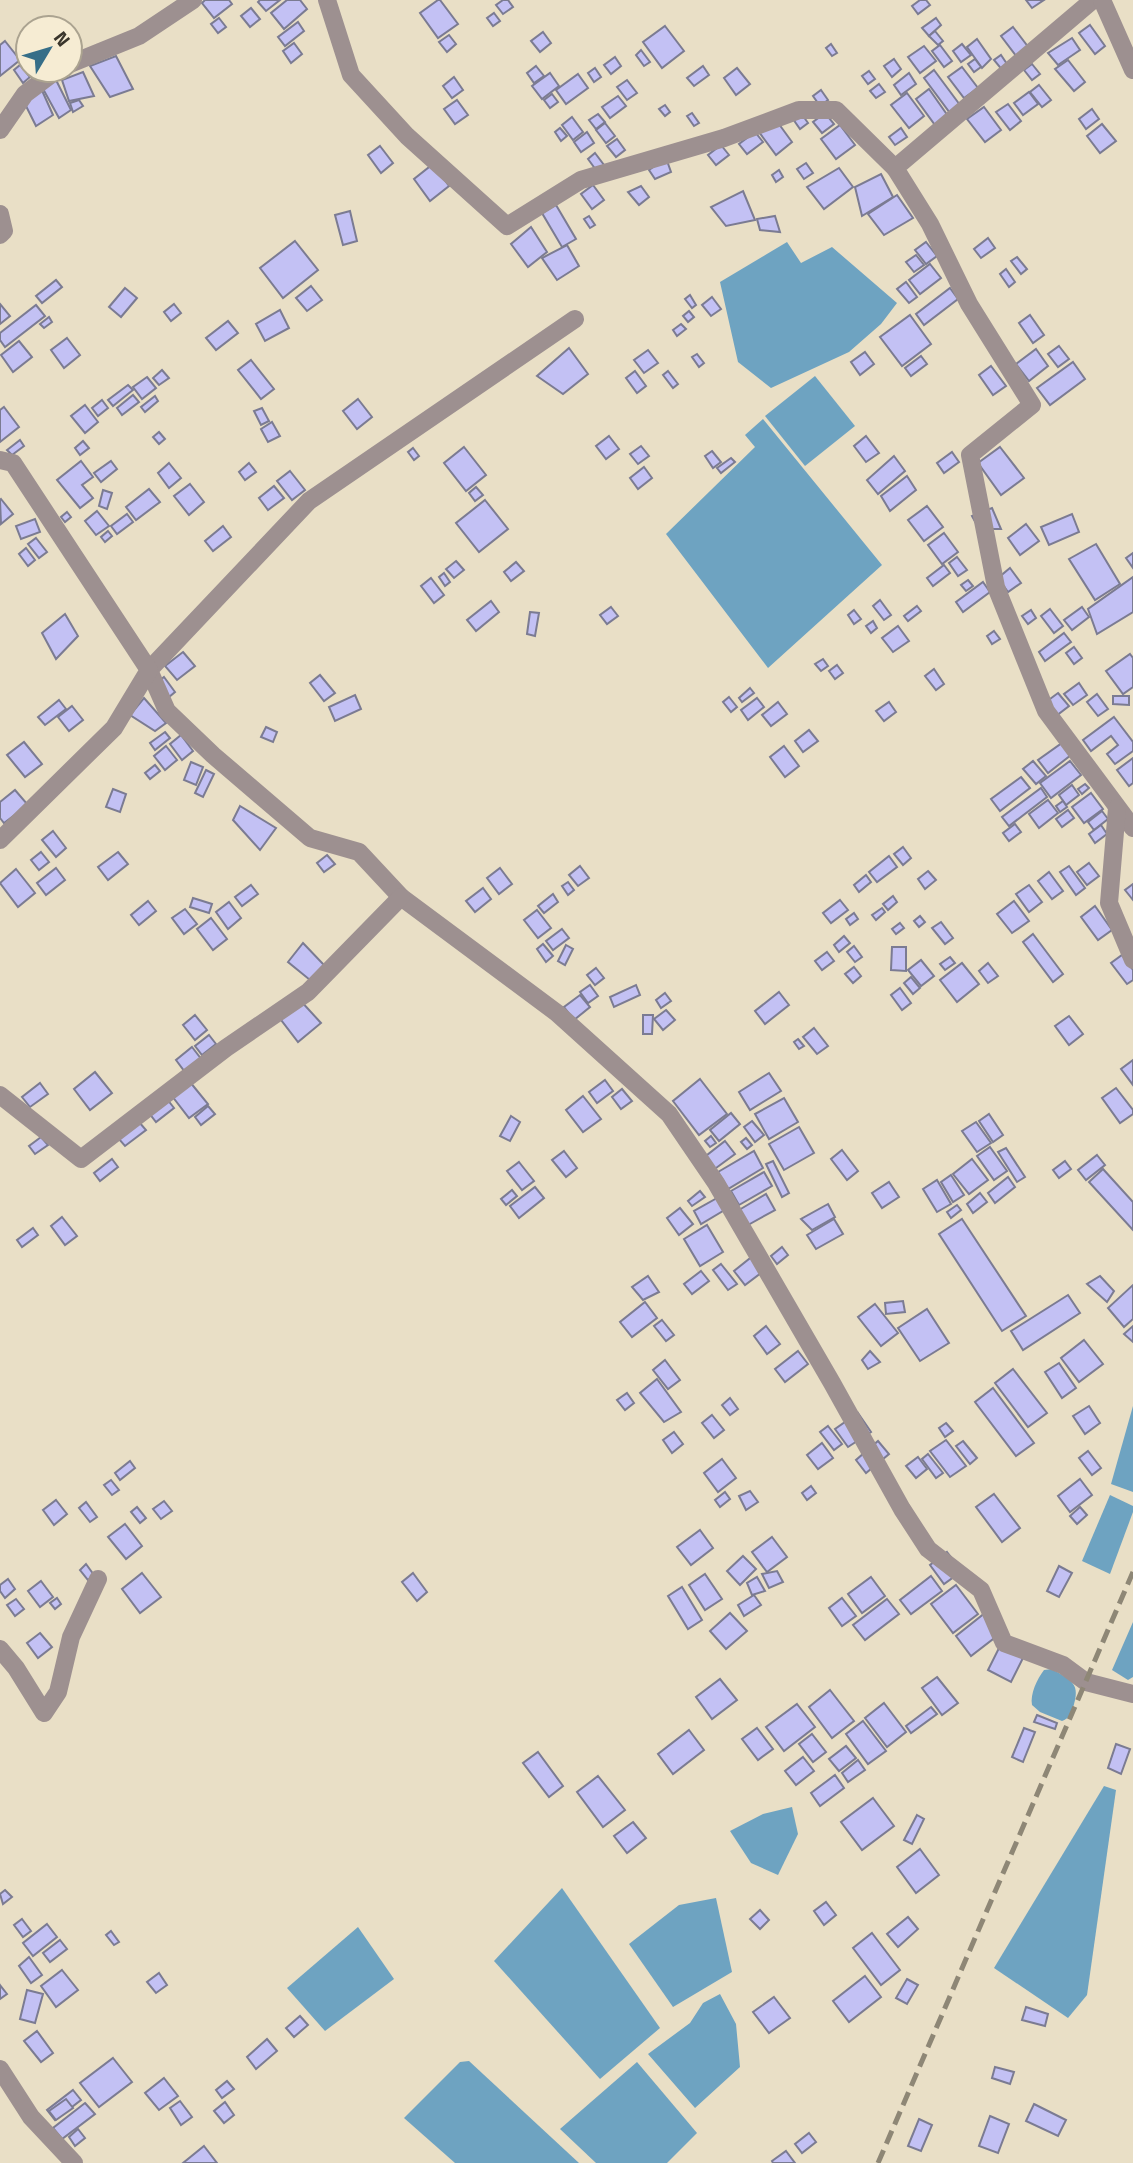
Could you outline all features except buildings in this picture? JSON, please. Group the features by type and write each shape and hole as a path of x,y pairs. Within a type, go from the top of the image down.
{"street":[{"path":"84,58 139,36 193,0"},
{"path":"327,0 351,75 407,136 507,226 581,180 724,138 799,110 836,110 895,168 930,224 969,304 1032,405 970,455 996,587 1045,711 1133,828"},
{"path":"895,168 1093,0"},
{"path":"1102,0 1133,70"},
{"path":"0,130 25,93 38,84"},
{"path":"0,214 4,231 0,235"},
{"path":"0,840 114,728 149,670 309,501 575,319"},
{"path":"0,460 13,463 149,670 167,711 213,755 310,838 359,852 401,897 557,1013 669,1114 716,1182 902,1509 928,1549 981,1590 1004,1643 1063,1665 1086,1682 1133,1694"},
{"path":"1117,808 1109,903 1133,960"},
{"path":"0,1095 81,1159 226,1048 308,992 401,897"},
{"path":"0,1649 16,1668 44,1713 58,1692 71,1637 98,1579"},
{"path":"0,2069 32,2117 74,2163"}],"water":[{"path":"787,242 801,263 832,247 897,303 881,324 849,352 771,388 738,362 720,282"},
{"path":"815,376 855,426 805,466 765,416"},
{"path":"763,419 882,565 768,668 666,534 755,447 745,435"},
{"path":"1133,1406 1133,1492 1111,1484"},
{"path":"1110,1495 1133,1506 1133,1512 1110,1574 1082,1561"},
{"path":"1133,1622 1133,1677 1128,1680 1112,1670"},
{"path":"1052,1669 1070,1680 1076,1693 1072,1711 1068,1718 1062,1721 1040,1712 1032,1705 1033,1691 1039,1678 1044,1670"},
{"path":"1104,1786 1116,1790 1087,1995 1068,2018 994,1968"},
{"path":"792,1807 798,1834 778,1875 751,1863 730,1831 763,1814"},
{"path":"562,1888 660,2028 600,2079 494,1961"},
{"path":"716,1898 732,1972 673,2007 629,1944 679,1905"},
{"path":"358,1927 394,1979 325,2031 287,1988"},
{"path":"720,1994 736,2024 740,2067 695,2108 648,2054 690,2023 703,2003"},
{"path":"469,2061 579,2163 455,2163 404,2118 460,2062"},
{"path":"637,2062 697,2133 667,2163 596,2163 560,2129"}],"railway":[{"path":"878,2163 1133,1572"}]}
